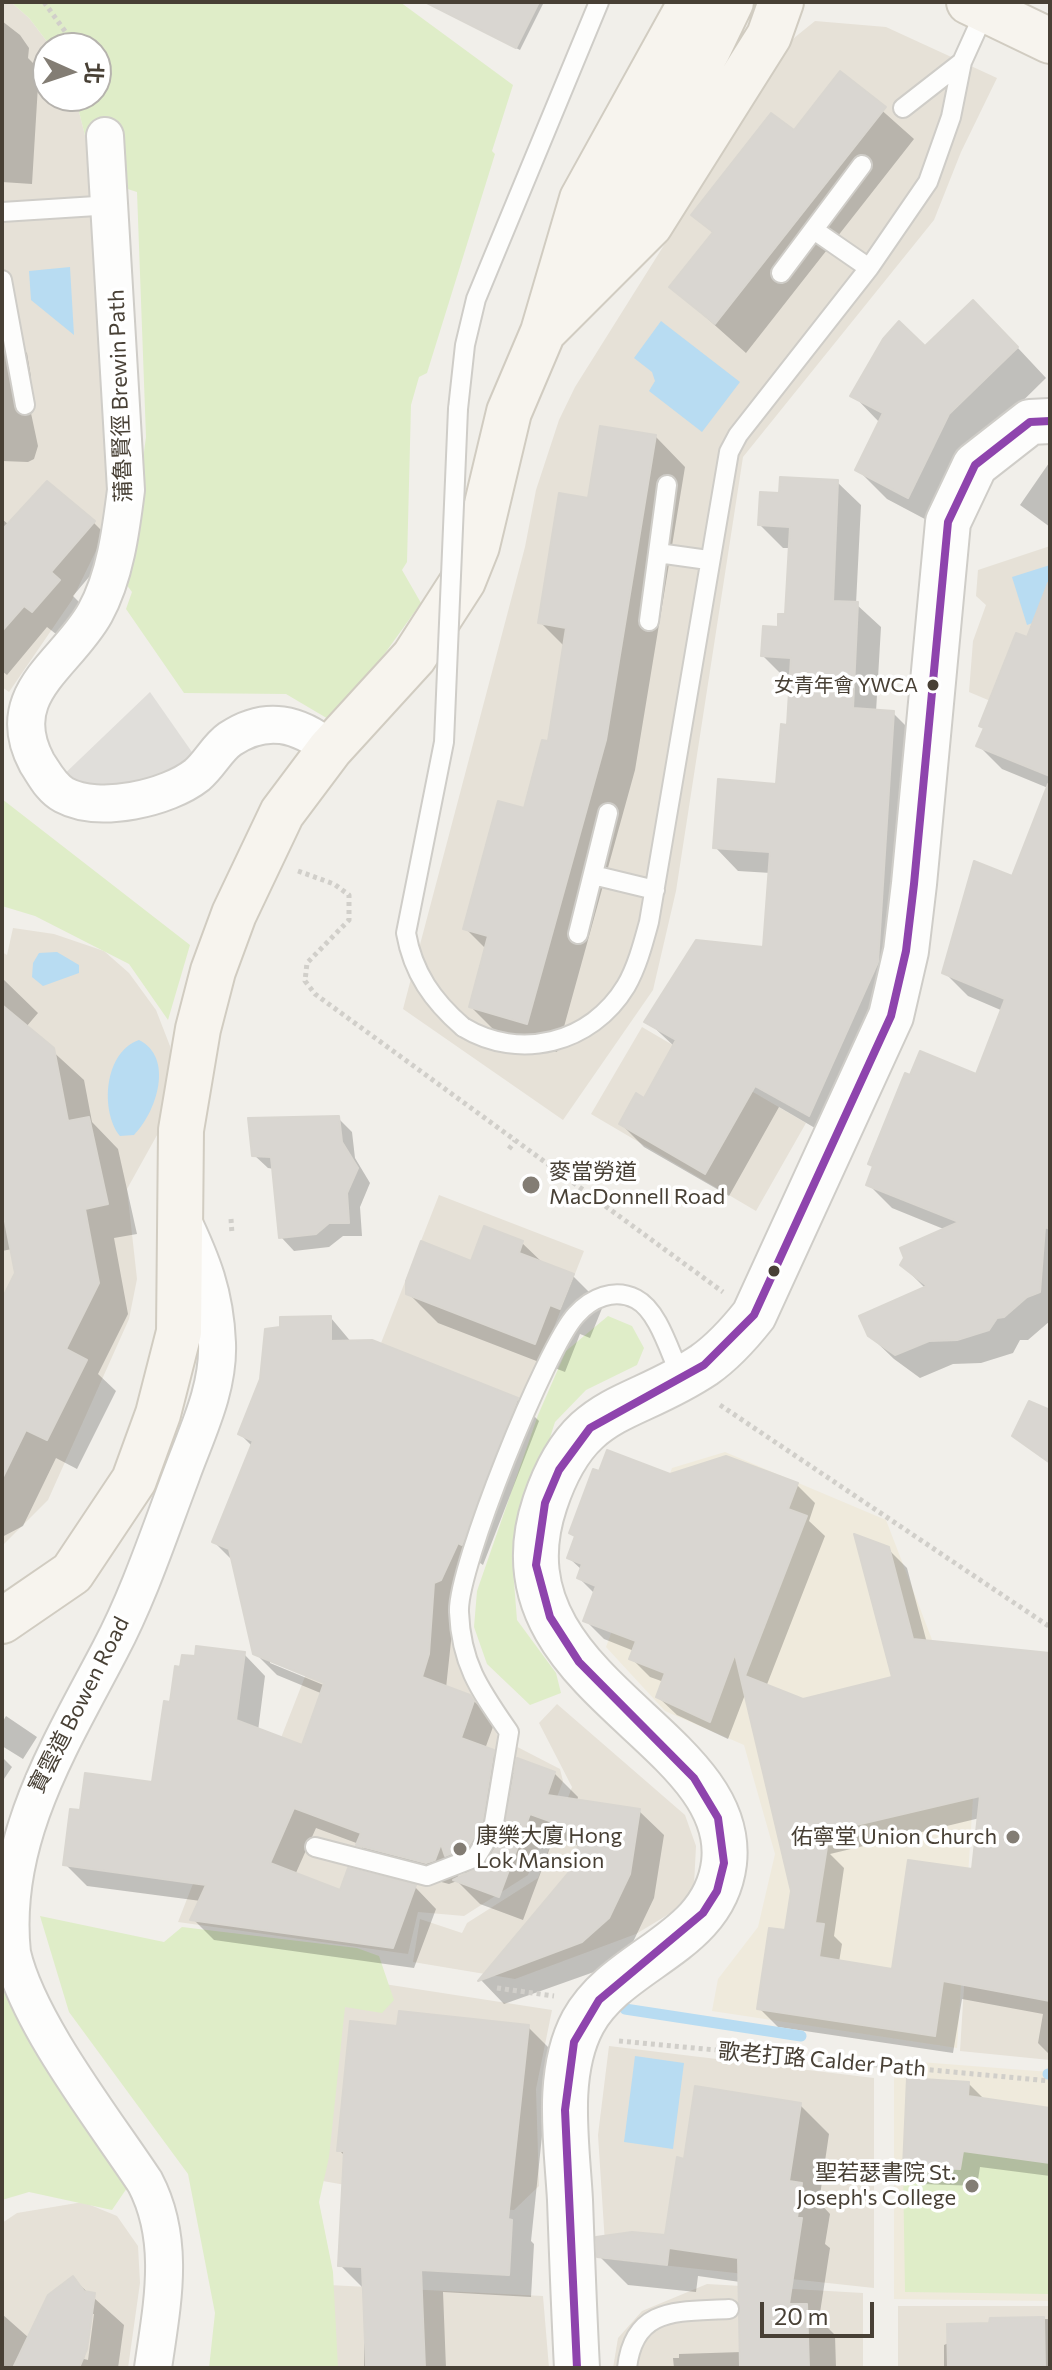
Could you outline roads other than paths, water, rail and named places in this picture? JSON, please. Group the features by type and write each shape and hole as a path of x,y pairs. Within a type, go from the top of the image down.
{"main road":[{"path":"2,1621 72,1573 134,1480 158,1414 179,1332 181,1130 198,1029 213,971 234,914 282,813 330,749 414,657 463,581 477,546 509,412 543,332 582,199 691,2"},
{"path":"543,332 708,50 731,2"},
{"path":"708,50 766,13 805,2"},
{"path":"978,6 1050,41"},
{"path":"543,332 650,225 766,13"}],"street":[{"name":"蒲魯賢徑 Brewin Path","path":"105,136 112,205 126,490 122,525 95,613 30,692 25,726 29,750 52,787 65,796 126,803 188,780 230,739 269,723 306,730 330,749"},
{"path":"577,2368 566,2104 570,2057 583,2023 610,1986 679,1939 707,1909 717,1890 725,1858 719,1820 710,1801 677,1760 579,1661 551,1621 538,1581 536,1547 545,1504 575,1443 605,1414 692,1371 731,1343 739,1304 891,1016 906,951 914,884 948,522 975,465 1030,422 1050,421"},
{"name":"寶雲道 Bowen Road","path":"153,2368 165,2276 158,2213 145,2182 30,2002 12,1952 7,1909 14,1847 40,1774 117,1634 213,1389 217,1347 207,1271 178,1212"}],"lane":[{"path":"599,2 476,299 465,345 458,409 444,742 406,933 409,950 425,987 439,1006 463,1027 495,1043 525,1046 556,1040 596,1019 614,1004 640,955 655,890 723,470 733,444 869,268 928,182 951,117 978,6"},
{"path":"903,108 962,62"},
{"path":"781,273 862,165"},
{"path":"2,212 112,205"},
{"path":"814,230 869,268"},
{"path":"2,280 25,405"},
{"path":"649,621 667,485"},
{"path":"658,553 708,560"},
{"path":"578,934 608,813"},
{"path":"593,875 655,890"},
{"path":"315,1847 427,1876 476,1857 493,1829 509,1732 471,1676 460,1627 459,1593 470,1552 554,1348 577,1314 597,1298 627,1296 645,1305 692,1371"},
{"path":"627,2368 630,2347 646,2322 664,2315 729,2309"}],"water":[{"path":"70,267 74,335 31,300 29,271"},
{"path":"661,321 740,382 702,432 649,391 655,381 652,372 634,358"},
{"path":"1050,565 1050,617 1027,625 1012,577"},
{"path":"57,952 79,965 79,973 43,986 32,977 33,963 39,953"},
{"path":"139,1040 150,1048 156,1059 158,1086 155,1100 142,1125 134,1135 120,1136 110,1112 109,1083 118,1057"},
{"path":"635,2056 684,2063 673,2149 624,2142"}],"waterway":[{"path":"625,2009 801,2036"}],"place":[{"name":"女青年會 YWCA","path":"933,685"},
{"name":"麥當勞道 MacDonnell Road","path":"531,1185"},
{"name":"佑寧堂 Union Church","path":"1013,1837"},
{"name":"康樂大廈 Hong Lok Mansion","path":"460,1849"},
{"name":"聖若瑟書院 St. Joseph's College","path":"972,2186"}]}
